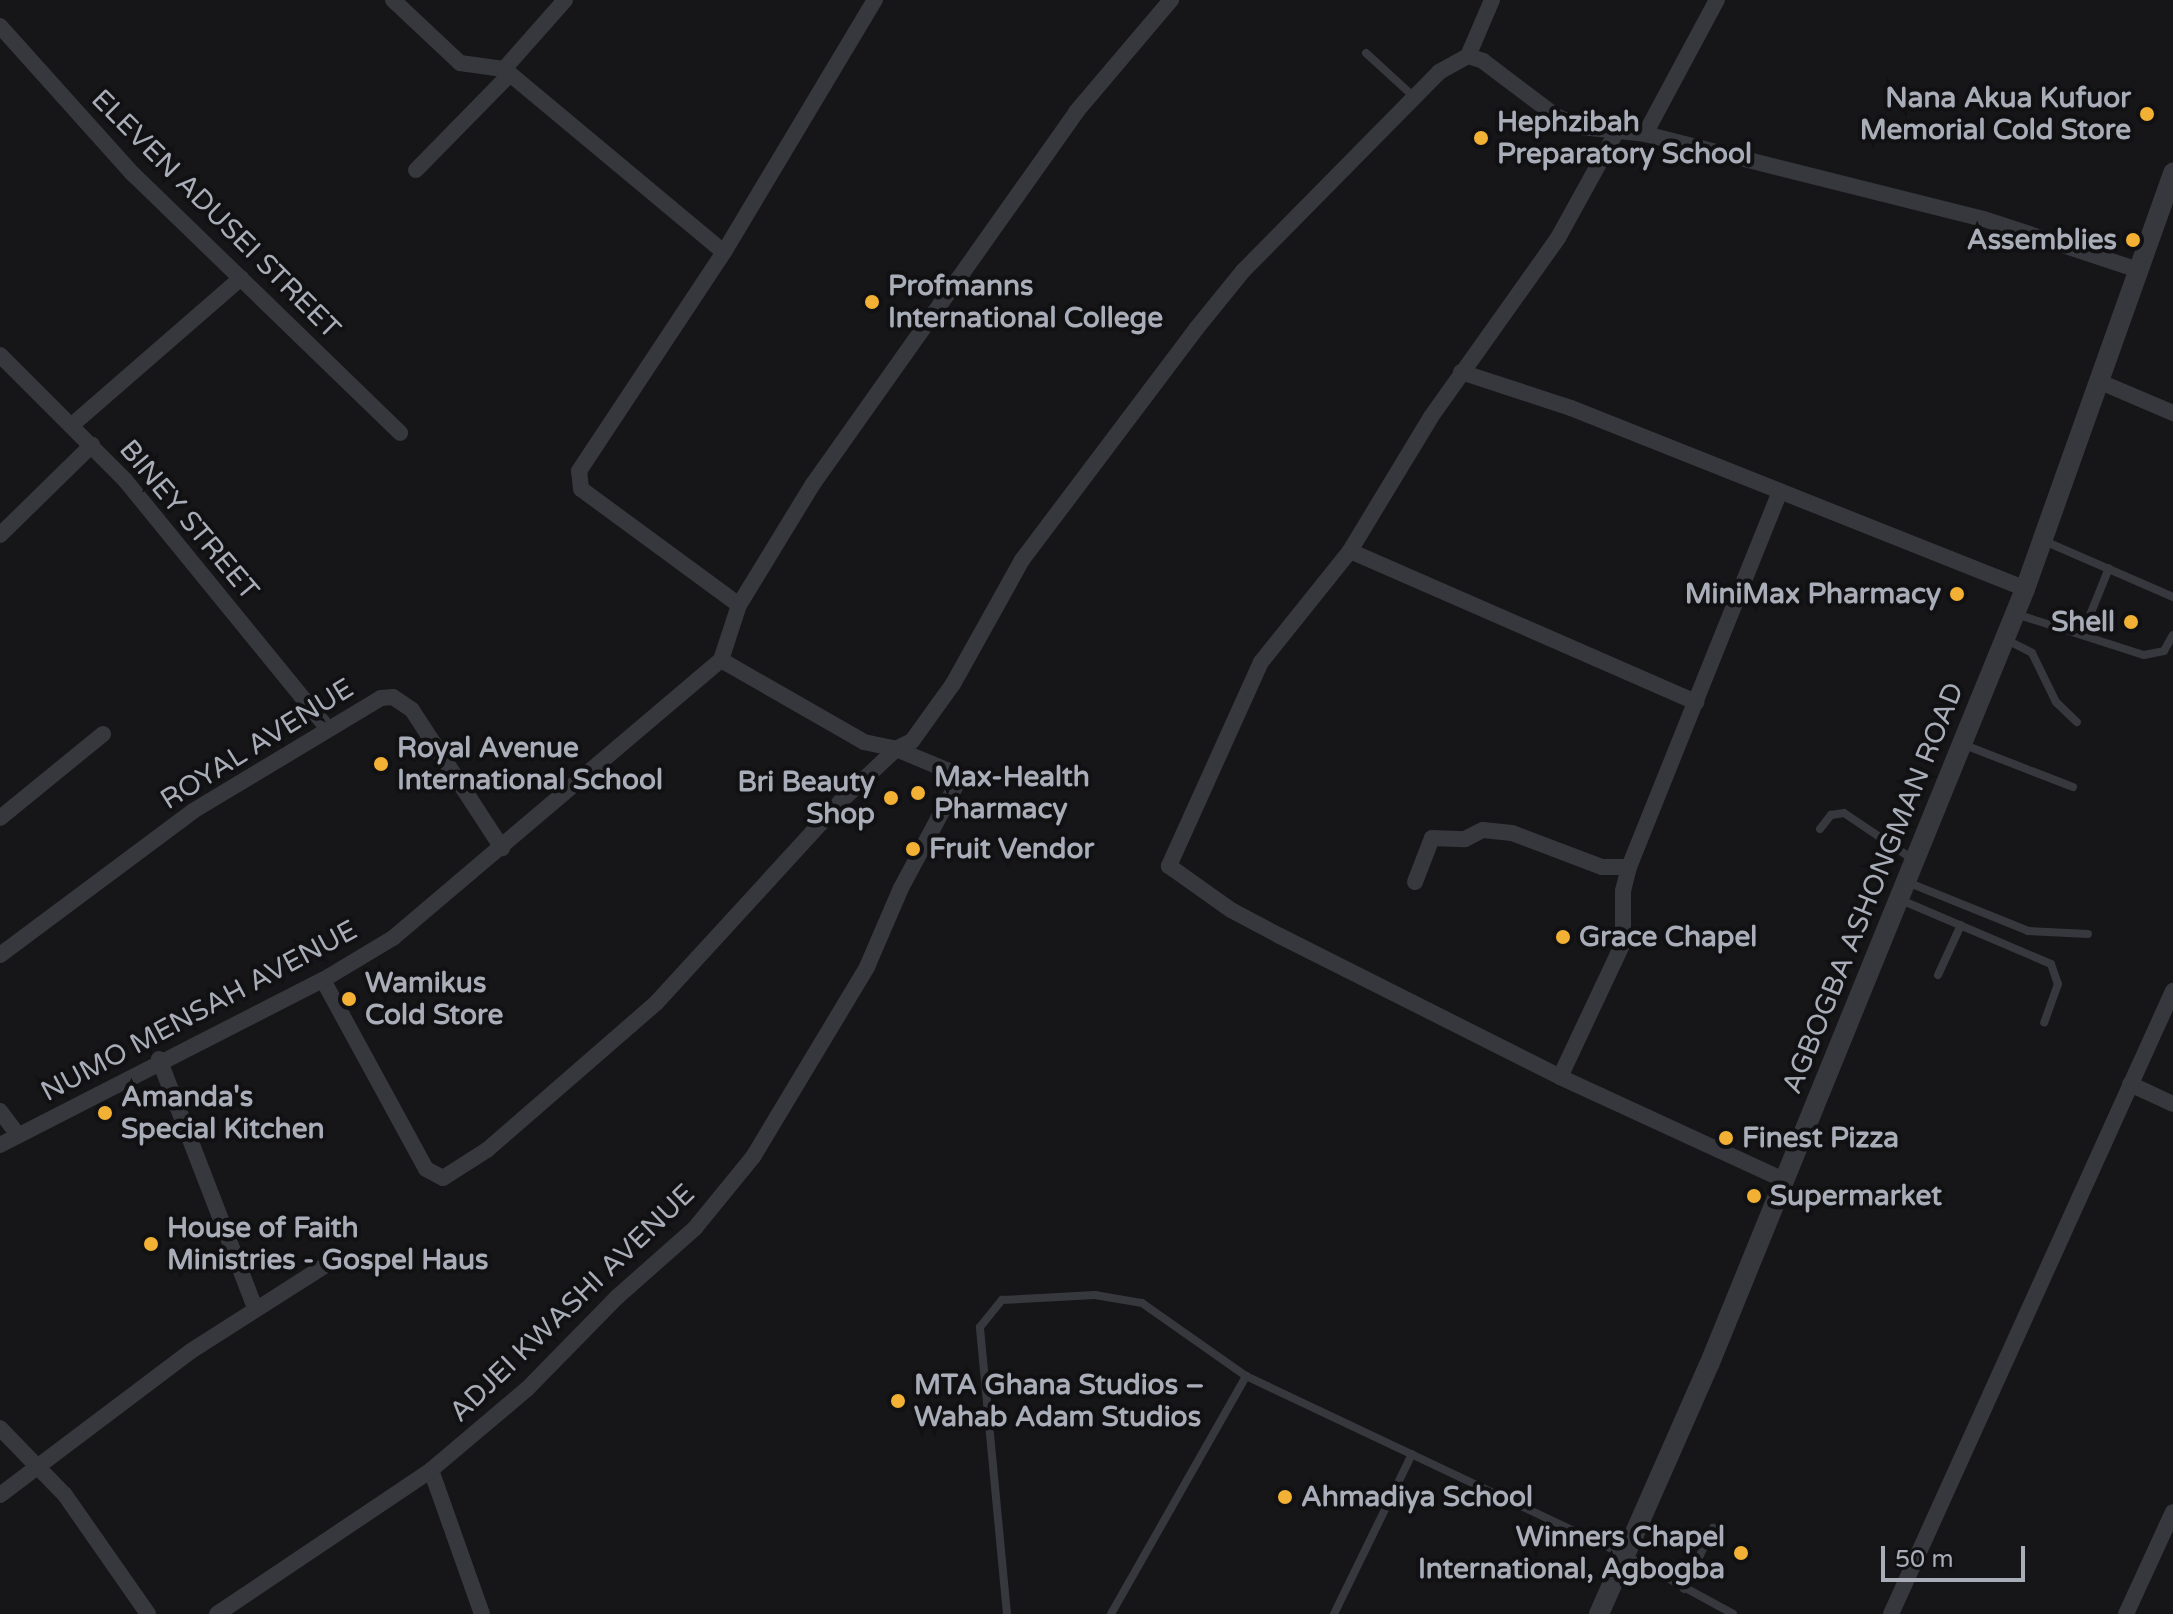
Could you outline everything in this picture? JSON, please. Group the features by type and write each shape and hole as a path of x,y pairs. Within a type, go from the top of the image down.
{"street":[{"path":"393,0 460,63 507,72 724,252"},
{"path":"416,170 507,72 565,0"},
{"path":"739,605 581,489 578,480 724,252 875,0"},
{"path":"896,749 864,742 721,660 739,605 813,484 977,246 1076,112 1171,0"},
{"path":"323,980 426,1169 443,1178 460,1171 657,1002 840,802 896,749 927,726 1022,560 1196,329 1243,271 1415,98 1454,61 1468,56 1492,0"},
{"path":"1645,134 1717,0"},
{"name":"ELEVEN ADUSEI STREET","path":"0,26 133,174 400,433"},
{"path":"1468,56 1508,77 1556,116 1581,127 1645,134 1984,219 2138,270"},
{"path":"1617,131 1558,238 1461,372 1350,551 1261,662 1169,866 1231,910 1560,1077 1784,1180"},
{"name":"AGBOGBA ASHONGMAN ROAD","path":"1599,1614 1784,1180 2025,589 2173,173"},
{"path":"72,425 241,278"},
{"name":"BINEY STREET","path":"0,355 92,445 328,729"},
{"path":"1461,372 1571,408 2025,589"},
{"path":"2098,381 2173,413"},
{"path":"0,535 92,445"},
{"path":"1560,1077 1623,943 1623,891 1629,867 1780,491"},
{"path":"1350,551 1696,702"},
{"name":"NUMO MENSAH AVENUE","path":"0,1145 159,1059 323,980 393,938 721,660"},
{"name":"ROYAL AVENUE","path":"0,955 193,811 381,698 393,697 412,710 502,848"},
{"path":"0,818 103,734"},
{"name":"ADJEI KWASHI AVENUE","path":"217,1614 431,1470 527,1389 616,1298 695,1228 753,1157 867,967 901,888 961,776 896,749"},
{"path":"1415,882 1432,838 1465,839 1483,830 1512,833 1602,867 1629,867"},
{"path":"1891,1614 2173,991"},
{"path":"159,1059 255,1308"},
{"path":"2130,1084 2173,1104"},
{"path":"0,1111 18,1135"},
{"path":"0,1495 255,1308 326,1265"},
{"path":"0,1428 65,1495 148,1614"},
{"path":"431,1470 482,1614"},
{"path":"2126,1614 2173,1512"}],"lane":[{"path":"1366,53 1415,98"},
{"path":"2042,540 2173,597"},
{"path":"2082,635 2109,568"},
{"path":"2015,614 2152,655 2164,651 2173,635"},
{"path":"2005,639 2032,653 2056,702 2077,722"},
{"path":"1962,744 2073,787"},
{"path":"1820,829 1831,815 1844,813 1914,861"},
{"path":"1903,890 1961,925 2055,968 2058,984 2044,1023"},
{"path":"1903,890 2010,926 2088,934"},
{"path":"1938,975 1961,925"},
{"path":"1007,1614 978,1337 989,1310 1020,1296 1123,1298 1164,1317 1246,1376 1625,1555 1733,1614"},
{"path":"1111,1614 1246,1376"},
{"path":"1334,1614 1412,1454"},
{"path":"1684,1589 1713,1528"}],"place":[{"name":"Nana Akua Kufuor Memorial Cold Store","path":"2147,114"},
{"name":"Hephzibah Preparatory School","path":"1481,138"},
{"name":"Assemblies","path":"2133,240"},
{"name":"Profmanns International College","path":"872,302"},
{"name":"MiniMax Pharmacy","path":"1957,594"},
{"name":"Shell","path":"2131,622"},
{"name":"Royal Avenue International School","path":"381,764"},
{"name":"Max-Health Pharmacy","path":"918,793"},
{"name":"Bri Beauty Shop","path":"891,798"},
{"name":"Fruit Vendor","path":"913,849"},
{"name":"Grace Chapel","path":"1563,937"},
{"name":"Wamikus Cold Store","path":"349,999"},
{"name":"Amanda's Special Kitchen","path":"105,1113"},
{"name":"Finest Pizza","path":"1726,1138"},
{"name":"Supermarket","path":"1754,1196"},
{"name":"House of Faith Ministries - Gospel Haus","path":"151,1244"},
{"name":"MTA Ghana Studios – Wahab Adam Studios","path":"898,1401"},
{"name":"Ahmadiya School","path":"1285,1497"},
{"name":"Winners Chapel International, Agbogba","path":"1741,1553"}]}
